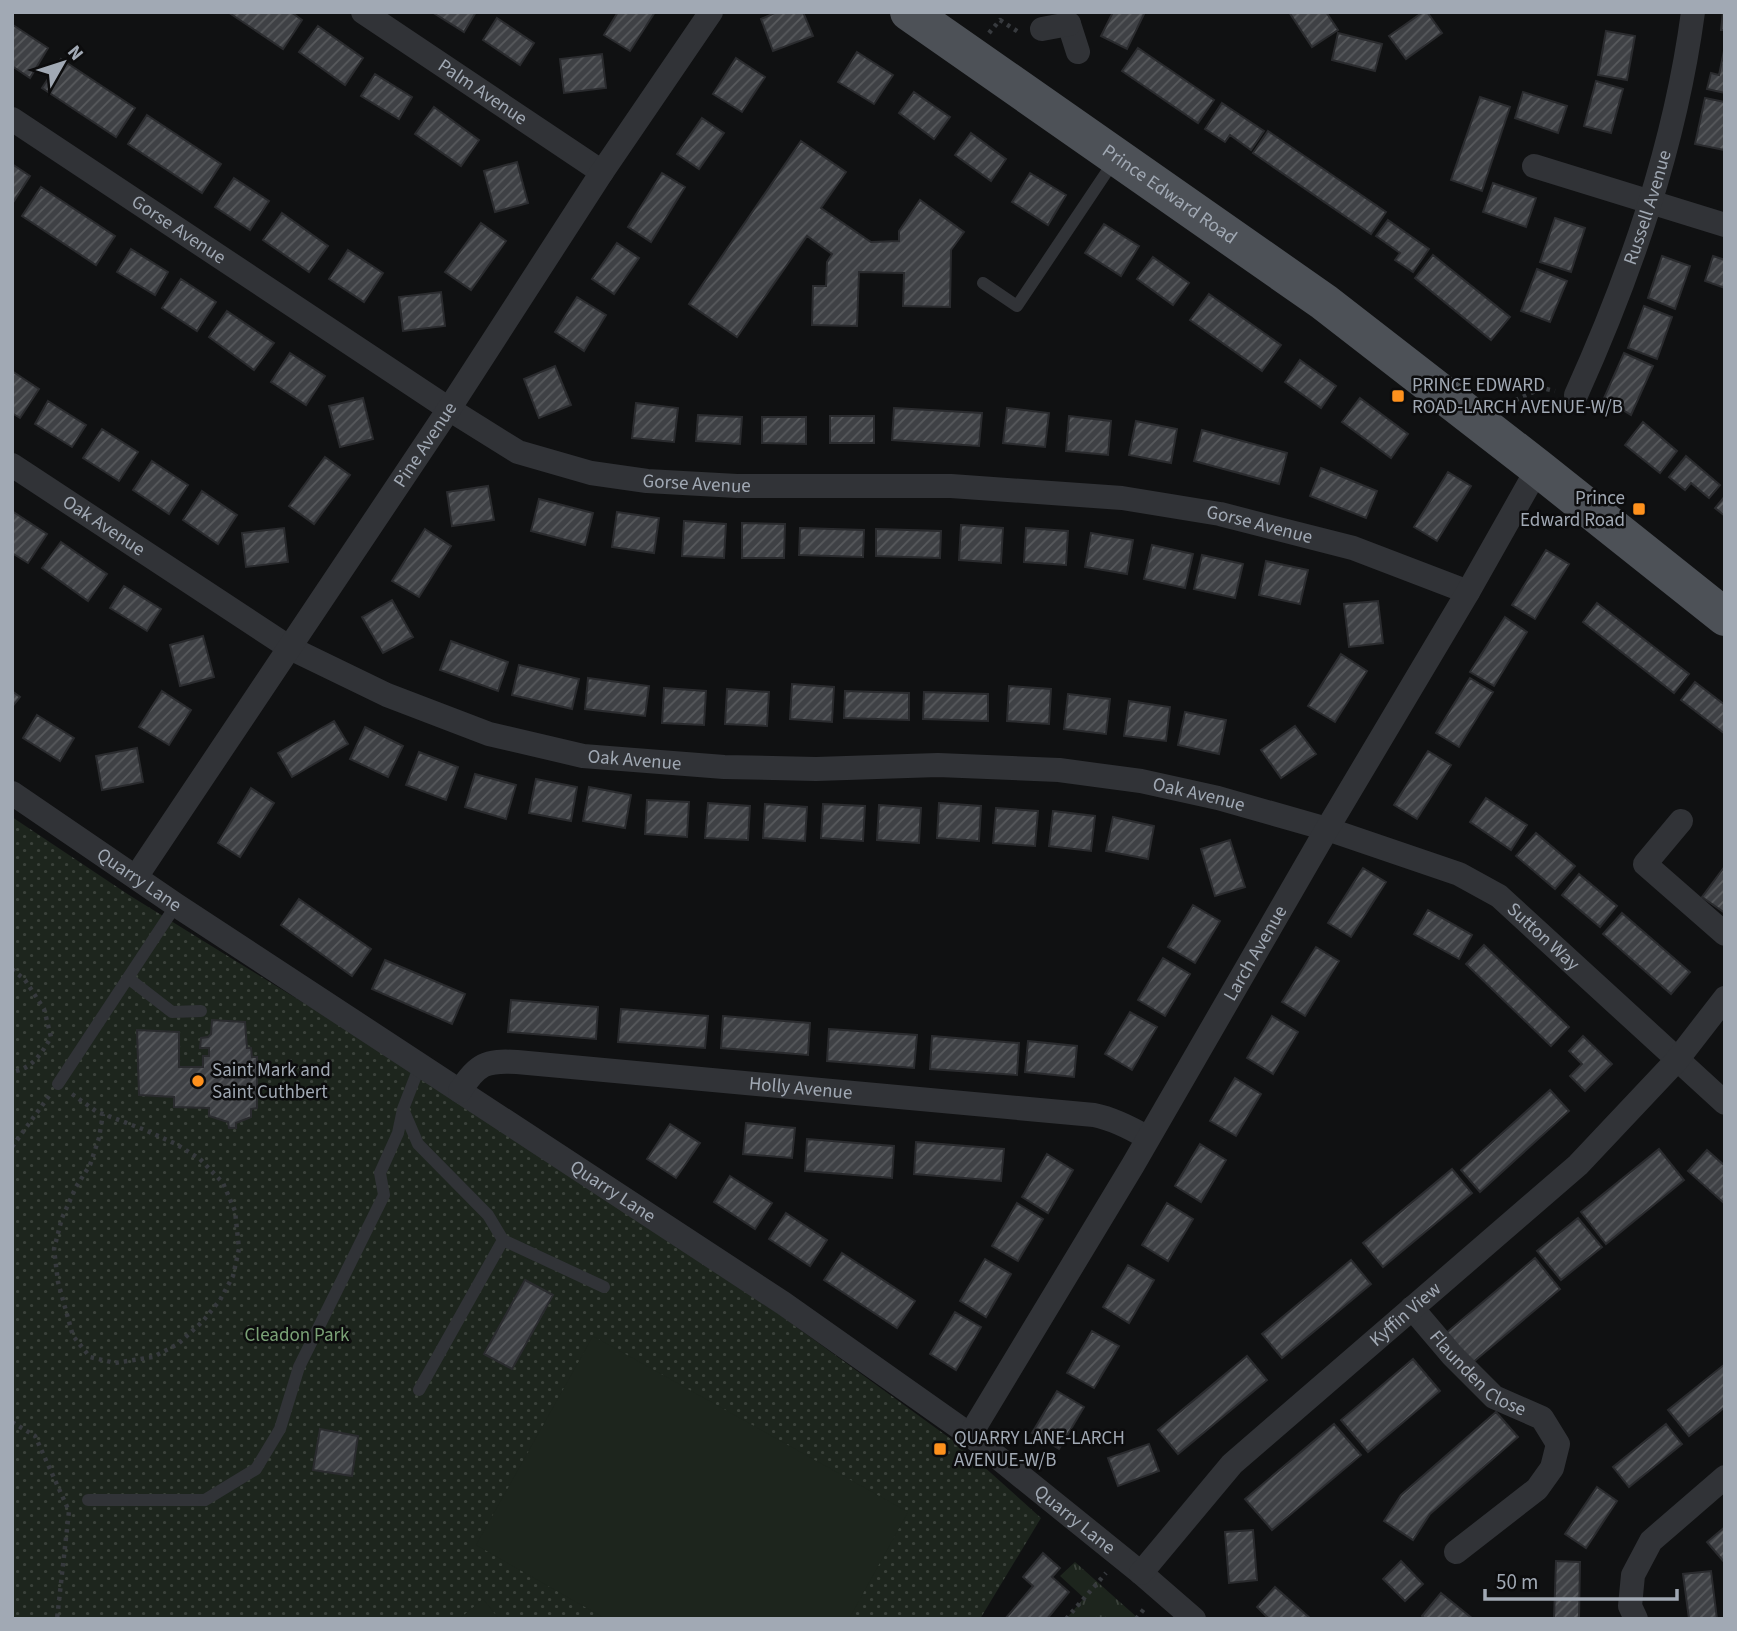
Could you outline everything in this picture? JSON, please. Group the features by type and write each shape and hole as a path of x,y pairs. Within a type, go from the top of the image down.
{"main road":[{"name":"Prince Edward Road","path":"909,12 1324,302 1725,617"}],"street":[{"name":"Palm Avenue","path":"363,12 602,172"},
{"name":"Pine Avenue","path":"136,877 449,409 602,172 711,12"},
{"name":"Russell Avenue","path":"1576,396 1629,268 1651,202 1667,144 1693,12"},
{"path":"1042,29 1072,18 1078,52"},
{"name":"Gorse Avenue","path":"12,119 518,452 591,473 647,481 737,486 951,486 1122,498 1220,514 1353,548 1468,592"},
{"path":"1534,166 1725,225"},
{"name":"Oak Avenue","path":"12,465 290,648 387,695 489,734 583,755 724,767 816,769 938,765 1059,770 1140,781 1218,798 1327,829"},
{"name":"Larch Avenue","path":"970,1435 1126,1177 1538,468"},
{"name":"Quarry Lane","path":"12,793 176,905 783,1303 970,1435 1194,1619"},
{"path":"1681,821 1645,864 1725,934"},
{"name":"Sutton Way","path":"1327,829 1459,874 1499,896 1725,1103"},
{"name":"Kyffin View","path":"1141,1573 1232,1464 1578,1165 1677,1060 1725,999"},
{"name":"Holly Avenue","path":"460,1091 474,1071 483,1065 498,1061 517,1062 1094,1115 1114,1120 1148,1138"},
{"name":"Flaunden Close","path":"1412,1308 1452,1355 1494,1397 1542,1418 1559,1444 1552,1468 1537,1489 1456,1552"},
{"path":"1636,1619 1630,1606 1633,1575 1651,1542 1725,1477"}],"lane":[{"path":"983,283 1017,306 1116,157"},
{"path":"58,1084 176,905"},
{"path":"128,978 172,1012 201,1011"},
{"path":"88,1500 205,1500 256,1469 280,1429 299,1367 384,1195 380,1172 398,1133 403,1108 420,1065"},
{"path":"403,1108 418,1144 488,1215 503,1240 604,1287"},
{"path":"419,1390 503,1240"}],"path":[{"path":"971,55 1000,20 1019,33 1042,29"},
{"path":"1490,432 1516,400 1542,388 1576,396"},
{"path":"12,969 26,980 44,1009 51,1037 42,1054 34,1062 12,1072"},
{"path":"12,1147 58,1084 97,1112 103,1114 145,1130 176,1144 200,1159 223,1183 235,1211 239,1248 233,1276 220,1300 203,1321 178,1344 153,1357 115,1363 90,1357 73,1336 58,1282 54,1249 62,1218 76,1187 90,1165 103,1114"},
{"path":"12,1422 35,1436 69,1511 57,1619"},
{"path":"1066,1619 1120,1556"}],"green space":[{"name":"Cleadon Park","path":"12,817 129,895 393,1058 773,1310 962,1447 1041,1518 980,1619 12,1619"},
{"path":"593,1336 908,1512 849,1619 606,1619 476,1545"},
{"path":"1075,1562 1139,1619 1066,1619 1084,1598 1060,1576"},
{"path":"483,1599 499,1619 459,1619"}],"building":[{"path":"228,12 291,12 302,20 283,49"},
{"path":"432,12 476,12 464,32"},
{"path":"618,12 655,12 630,51 604,35"},
{"path":"777,12 803,12 813,36 773,51 761,19"},
{"path":"1113,12 1145,12 1127,49 1101,36"},
{"path":"1289,12 1326,12 1338,30 1312,47"},
{"path":"1423,12 1427,12 1442,33 1406,59 1389,36"},
{"path":"1723,12 1725,30 1721,30"},
{"path":"497,18 534,43 520,65 483,40"},
{"path":"13,25 48,48 30,78 12,66"},
{"path":"318,26 363,58 345,85 299,52"},
{"path":"1606,31 1635,36 1627,80 1598,75"},
{"path":"1338,33 1382,44 1375,71 1332,60"},
{"path":"1725,46 1725,93 1707,89 1711,73 1719,75"},
{"path":"1138,48 1214,100 1198,123 1122,71"},
{"path":"857,52 893,75 874,104 838,82"},
{"path":"602,54 606,88 564,93 560,59"},
{"path":"736,58 765,77 742,112 713,94"},
{"path":"61,59 135,108 116,137 42,88"},
{"path":"375,74 412,97 399,119 361,96"},
{"path":"1596,81 1623,89 1611,133 1584,126"},
{"path":"914,92 950,117 934,139 899,113"},
{"path":"1523,92 1567,106 1558,133 1515,118"},
{"path":"1480,97 1510,107 1482,191 1451,180"},
{"path":"1705,98 1725,102 1724,150 1695,144"},
{"path":"1222,103 1264,131 1251,150 1230,135 1225,142 1205,129"},
{"path":"434,107 479,140 461,166 415,134"},
{"path":"147,115 221,164 202,193 128,144"},
{"path":"702,118 724,133 699,169 677,154"},
{"path":"1268,131 1386,212 1371,234 1253,153"},
{"path":"971,133 1006,159 991,181 955,155"},
{"path":"801,141 846,172 821,208 871,242 899,241 899,231 920,200 964,232 951,250 950,307 903,306 904,273 859,272 857,326 812,325 813,286 826,286 827,262 832,254 807,236 737,337 689,304"},
{"path":"517,162 528,203 495,212 484,171"},
{"path":"12,164 30,176 12,204"},
{"path":"662,173 685,187 651,242 628,227"},
{"path":"1030,173 1066,195 1048,225 1012,202"},
{"path":"234,178 269,201 250,230 215,207"},
{"path":"1493,183 1536,198 1526,227 1483,212"},
{"path":"41,187 115,236 96,265 22,216"},
{"path":"282,213 328,246 309,272 263,240"},
{"path":"1555,218 1585,228 1571,272 1540,262"},
{"path":"1388,220 1429,249 1413,272 1395,260 1400,253 1376,236"},
{"path":"481,223 506,241 471,290 445,272"},
{"path":"1104,224 1139,246 1121,276 1085,253"},
{"path":"617,243 639,258 614,294 592,279"},
{"path":"131,249 168,272 155,295 117,272"},
{"path":"348,250 383,273 364,302 329,279"},
{"path":"1433,255 1510,317 1491,340 1415,278"},
{"path":"1662,256 1690,266 1675,309 1648,298"},
{"path":"1713,256 1725,260 1725,288 1705,281"},
{"path":"1153,257 1189,283 1173,305 1137,279"},
{"path":"1537,269 1567,281 1550,322 1521,311"},
{"path":"181,279 216,302 197,331 162,308"},
{"path":"441,292 445,326 403,331 399,297"},
{"path":"1209,294 1281,345 1262,371 1190,320"},
{"path":"577,297 606,315 584,351 555,332"},
{"path":"1644,306 1672,317 1657,359 1628,348"},
{"path":"227,311 274,343 254,370 209,337"},
{"path":"290,353 325,376 306,405 271,382"},
{"path":"1624,353 1653,366 1631,415 1604,398"},
{"path":"1300,360 1336,386 1321,408 1285,382"},
{"path":"555,366 571,405 539,418 524,379"},
{"path":"12,371 39,389 20,418 12,413"},
{"path":"363,398 373,439 340,447 329,406"},
{"path":"1360,398 1408,434 1391,458 1342,422"},
{"path":"48,401 86,425 72,447 35,424"},
{"path":"636,403 678,408 674,442 632,438"},
{"path":"894,408 982,413 979,446 892,440"},
{"path":"1007,408 1049,413 1045,447 1003,443"},
{"path":"698,415 742,417 740,444 696,441"},
{"path":"830,416 874,416 874,443 830,443"},
{"path":"1069,416 1111,421 1108,455 1066,451"},
{"path":"762,417 806,417 806,444 762,443"},
{"path":"1136,421 1177,429 1171,463 1129,455"},
{"path":"1643,422 1677,451 1660,473 1625,445"},
{"path":"102,429 138,452 119,481 83,458"},
{"path":"1202,430 1287,453 1279,484 1194,461"},
{"path":"1686,456 1720,485 1709,498 1691,483 1685,490 1669,477"},
{"path":"325,457 350,475 314,524 289,506"},
{"path":"152,461 188,485 169,514 133,490"},
{"path":"1321,468 1377,491 1366,518 1310,496"},
{"path":"1448,472 1471,486 1437,541 1414,527"},
{"path":"488,486 494,520 452,526 447,492"},
{"path":"202,491 237,515 218,544 183,520"},
{"path":"1725,496 1725,516 1715,508"},
{"path":"539,499 593,513 585,545 531,531"},
{"path":"12,511 47,534 28,563 12,553"},
{"path":"617,512 659,518 654,553 612,547"},
{"path":"684,521 726,524 724,558 682,556"},
{"path":"742,523 785,524 784,558 742,558"},
{"path":"961,525 1003,528 1001,563 959,560"},
{"path":"284,528 288,562 246,567 242,533"},
{"path":"800,528 864,530 863,557 799,555"},
{"path":"1026,528 1068,531 1066,565 1024,562"},
{"path":"425,529 451,546 419,597 392,581"},
{"path":"876,529 941,531 940,558 876,556"},
{"path":"1091,533 1133,540 1127,574 1085,567"},
{"path":"61,542 107,574 88,601 42,568"},
{"path":"1152,545 1193,554 1185,588 1144,579"},
{"path":"1546,550 1569,564 1535,619 1512,605"},
{"path":"1202,555 1243,564 1235,598 1194,589"},
{"path":"1266,561 1308,570 1300,604 1259,595"},
{"path":"124,586 161,609 147,631 110,608"},
{"path":"392,600 413,637 383,653 362,617"},
{"path":"1378,601 1383,643 1349,647 1344,604"},
{"path":"1597,603 1689,674 1674,693 1583,622"},
{"path":"1505,617 1527,632 1494,686 1470,672"},
{"path":"203,636 214,677 180,686 170,645"},
{"path":"451,641 508,662 498,691 440,670"},
{"path":"1341,654 1367,671 1335,722 1308,706"},
{"path":"519,665 579,679 572,709 512,695"},
{"path":"588,678 649,686 645,716 585,709"},
{"path":"1470,678 1493,692 1459,747 1436,733"},
{"path":"1695,682 1725,705 1725,734 1681,700"},
{"path":"792,684 834,687 832,722 790,719"},
{"path":"1009,686 1051,689 1049,724 1007,721"},
{"path":"664,688 706,691 704,725 662,723"},
{"path":"727,689 769,692 767,726 725,724"},
{"path":"12,691 20,697 12,707"},
{"path":"162,691 191,710 169,745 139,727"},
{"path":"845,691 909,693 909,720 844,718"},
{"path":"924,692 988,694 988,721 923,719"},
{"path":"1068,694 1110,699 1106,734 1064,729"},
{"path":"1129,701 1170,707 1166,741 1124,736"},
{"path":"1185,712 1226,720 1219,754 1178,745"},
{"path":"37,715 74,738 60,761 23,738"},
{"path":"334,721 348,744 292,777 278,753"},
{"path":"1295,726 1316,754 1281,778 1261,750"},
{"path":"365,727 403,746 388,777 350,759"},
{"path":"137,748 143,782 102,790 96,756"},
{"path":"1428,751 1451,765 1417,819 1394,805"},
{"path":"419,752 458,767 446,800 406,785"},
{"path":"475,774 516,785 506,819 465,807"},
{"path":"536,779 577,787 571,821 529,813"},
{"path":"589,787 631,795 625,828 583,821"},
{"path":"251,788 274,803 240,857 218,843"},
{"path":"1486,798 1527,825 1511,850 1470,822"},
{"path":"647,800 689,802 687,837 645,834"},
{"path":"708,803 750,806 748,840 705,838"},
{"path":"939,803 981,806 979,841 937,838"},
{"path":"765,804 807,807 805,841 763,838"},
{"path":"823,804 865,806 863,841 821,838"},
{"path":"879,805 921,808 919,843 877,840"},
{"path":"996,808 1038,811 1035,846 993,843"},
{"path":"1053,811 1095,816 1091,851 1049,846"},
{"path":"1113,817 1154,826 1148,859 1106,851"},
{"path":"1536,833 1575,866 1555,889 1516,856"},
{"path":"1230,840 1245,887 1215,896 1201,849"},
{"path":"1725,866 1725,913 1702,897"},
{"path":"1363,868 1386,882 1351,937 1328,923"},
{"path":"1579,874 1617,906 1600,927 1562,895"},
{"path":"299,899 371,949 352,976 281,925"},
{"path":"1193,905 1220,921 1195,963 1168,947"},
{"path":"1428,910 1472,935 1459,959 1414,934"},
{"path":"1622,913 1690,972 1671,994 1603,934"},
{"path":"1484,945 1569,1027 1551,1046 1466,964"},
{"path":"1316,947 1339,961 1305,1016 1282,1002"},
{"path":"1163,958 1190,974 1165,1016 1138,1000"},
{"path":"385,960 465,994 452,1024 372,989"},
{"path":"511,1000 598,1007 596,1039 508,1032"},
{"path":"621,1009 708,1016 705,1048 618,1042"},
{"path":"1130,1012 1157,1027 1132,1070 1105,1054"},
{"path":"723,1016 810,1023 808,1055 721,1048"},
{"path":"1272,1016 1298,1032 1273,1074 1247,1058"},
{"name":"Saint Mark and Saint Cuthbert","path":"212,1020 245,1022 247,1048 251,1048 252,1057 257,1057 257,1108 251,1109 251,1117 236,1123 236,1128 229,1128 228,1122 209,1116 209,1108 174,1107 174,1097 139,1095 137,1030 179,1032 179,1067 203,1067 203,1056 209,1056 209,1048 200,1048 201,1038 211,1034"},
{"path":"829,1029 917,1035 914,1068 827,1061"},
{"path":"932,1036 1019,1043 1017,1075 930,1069"},
{"path":"1583,1036 1612,1064 1585,1091 1570,1076 1582,1064 1569,1051"},
{"path":"1028,1041 1077,1046 1074,1077 1025,1072"},
{"path":"1235,1078 1261,1094 1236,1136 1210,1121"},
{"path":"1550,1090 1569,1111 1480,1192 1461,1170"},
{"path":"746,1123 795,1128 792,1158 743,1154"},
{"path":"670,1124 700,1143 676,1178 647,1159"},
{"path":"807,1139 894,1146 892,1178 805,1171"},
{"path":"916,1142 1004,1149 1001,1181 914,1174"},
{"path":"1200,1144 1226,1160 1201,1202 1175,1186"},
{"path":"1659,1149 1684,1180 1606,1244 1581,1212"},
{"path":"1707,1150 1725,1166 1725,1204 1688,1171"},
{"path":"1047,1154 1073,1170 1048,1213 1022,1197"},
{"path":"1452,1169 1472,1193 1383,1267 1363,1243"},
{"path":"730,1176 772,1203 755,1229 714,1202"},
{"path":"1017,1203 1043,1219 1018,1261 992,1246"},
{"path":"1167,1203 1193,1219 1168,1261 1142,1245"},
{"path":"786,1213 827,1240 810,1266 769,1239"},
{"path":"1578,1218 1602,1247 1561,1280 1537,1251"},
{"path":"842,1253 915,1301 897,1328 824,1280"},
{"path":"1535,1258 1560,1289 1472,1363 1446,1333"},
{"path":"985,1259 1011,1274 986,1317 960,1301"},
{"path":"1351,1260 1371,1284 1282,1358 1262,1334"},
{"path":"1128,1265 1154,1280 1129,1323 1103,1307"},
{"path":"525,1280 553,1295 512,1369 484,1354"},
{"path":"955,1312 981,1327 956,1370 930,1354"},
{"path":"1092,1331 1119,1346 1094,1388 1067,1373"},
{"path":"1247,1356 1267,1380 1178,1454 1158,1430"},
{"path":"1413,1359 1440,1391 1368,1452 1341,1420"},
{"path":"1725,1364 1725,1407 1689,1436 1668,1410"},
{"path":"1057,1391 1084,1407 1059,1449 1032,1433"},
{"path":"1496,1412 1518,1437 1430,1514 1413,1540 1384,1521 1401,1495"},
{"path":"1334,1424 1361,1455 1272,1530 1245,1499"},
{"path":"1666,1424 1682,1444 1629,1487 1613,1467"},
{"path":"320,1429 358,1436 352,1476 313,1470"},
{"path":"1149,1444 1159,1471 1118,1486 1108,1458"},
{"path":"1597,1487 1617,1501 1586,1548 1565,1534"},
{"path":"1725,1527 1725,1563 1707,1542"},
{"path":"1253,1530 1257,1580 1229,1583 1225,1532"},
{"path":"1043,1553 1060,1568 1052,1577 1069,1592 1047,1619 1005,1619 1033,1586 1023,1577"},
{"path":"1401,1561 1423,1584 1405,1601 1383,1579"},
{"path":"1556,1561 1580,1562 1579,1619 1554,1619"},
{"path":"1711,1571 1717,1619 1689,1619 1683,1574"},
{"path":"1275,1587 1311,1619 1269,1619 1257,1607"},
{"path":"1441,1593 1473,1619 1425,1619 1422,1616"}],"place":[{"name":"PRINCE EDWARD ROAD-LARCH AVENUE-W/B","path":"1398,396"},
{"name":"Prince Edward Road","path":"1639,509"},
{"name":"Saint Mark and Saint Cuthbert","path":"198,1081"},
{"name":"QUARRY LANE-LARCH AVENUE-W/B","path":"940,1449"}]}
